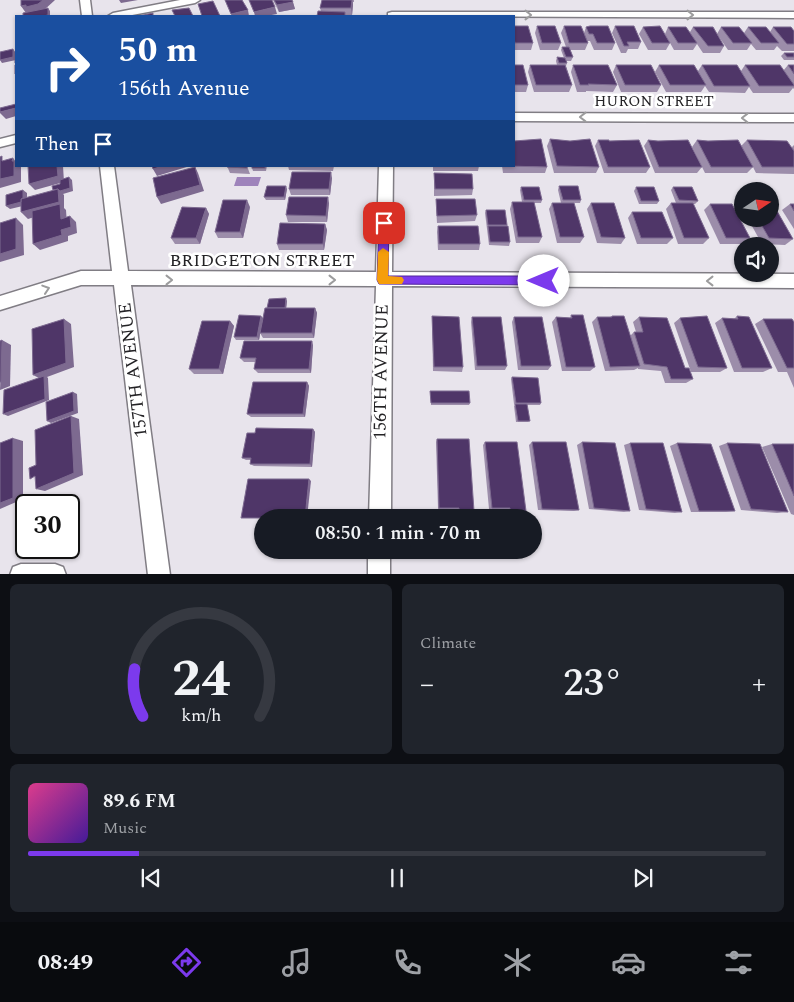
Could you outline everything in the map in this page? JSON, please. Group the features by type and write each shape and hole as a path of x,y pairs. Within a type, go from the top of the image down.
{"street":[{"path":"85,0 87,15"},
{"path":"118,15 195,0"},
{"path":"392,13 793,10"},
{"name":"HURON STREET","path":"515,117 794,118"},
{"path":"0,143 15,139"},
{"name":"157TH AVENUE","path":"106,167 159,574"},
{"name":"156TH AVENUE","path":"380,509 386,167"},
{"name":"BRIDGETON STREET","path":"0,303 81,278 794,281"},
{"path":"379,559 379,574"},
{"path":"21,574 55,574"}],"shaded area":[{"path":"237,177 261,177 258,186 234,186"}],"building":[{"path":"21,0 43,0 38,4 26,7 26,5 21,6"},
{"path":"225,0 242,0 248,10 231,14"},
{"path":"249,0 272,0 275,7 254,12"},
{"path":"274,0 292,0 293,2 277,5"},
{"path":"322,0 352,0 351,8 320,8"},
{"path":"213,1 220,15 202,15 198,4"},
{"path":"48,8 48,15 23,15 23,13"},
{"path":"189,8 192,15 174,15 172,10"},
{"path":"318,11 345,12 345,15 317,15"},
{"path":"515,26 528,26 533,43 515,43"},
{"path":"537,26 555,26 561,43 542,43"},
{"path":"564,26 581,26 588,43 569,43"},
{"path":"608,26 615,43 597,43 593,34 589,34 586,27"},
{"path":"615,26 634,26 641,42 627,42 629,46 624,46"},
{"path":"660,26 670,43 652,43 643,27"},
{"path":"668,27 686,27 697,43 678,43"},
{"path":"693,27 713,27 724,46 708,46"},
{"path":"721,27 739,27 752,43 733,43"},
{"path":"748,27 766,27 779,43 761,43"},
{"path":"773,27 791,27 794,31 794,44 787,44"},
{"path":"562,47 569,47 573,57 566,57"},
{"path":"13,49 13,57 0,60 0,52"},
{"path":"784,53 794,53 794,57 787,57"},
{"path":"557,57 565,58 567,63 559,63"},
{"path":"515,65 523,65 528,85 515,85"},
{"path":"530,65 565,65 572,85 536,85"},
{"path":"573,65 608,65 617,85 580,85"},
{"path":"616,65 651,65 661,85 625,85"},
{"path":"659,65 694,65 706,85 670,85"},
{"path":"702,65 737,65 750,86 714,86"},
{"path":"745,65 780,65 794,86 759,86"},
{"path":"788,65 794,65 794,74"},
{"path":"15,104 15,108 0,112 0,108"},
{"path":"541,139 547,167 515,166 515,141"},
{"path":"550,139 570,141 590,139 599,167 557,166"},
{"path":"598,140 639,140 650,167 608,167"},
{"path":"648,140 688,140 702,167 659,167"},
{"path":"697,140 738,140 753,167 711,167"},
{"path":"747,140 787,141 794,151 794,167 762,167"},
{"path":"2,156 2,161 13,158 14,176 0,179 0,157"},
{"path":"28,167 57,167 58,176 29,184"},
{"path":"195,167 200,185 157,197 153,178"},
{"path":"292,172 331,172 329,189 289,189"},
{"path":"434,173 472,174 473,189 435,189"},
{"path":"69,177 70,188 60,191 58,189 53,190 52,186 60,184 60,180"},
{"path":"267,186 286,186 284,197 264,197"},
{"path":"559,186 578,186 581,200 563,200"},
{"path":"521,187 539,187 542,200 524,200"},
{"path":"636,187 654,187 659,201 641,201"},
{"path":"673,187 692,187 698,201 679,200"},
{"path":"58,189 59,202 21,212 21,199"},
{"path":"23,190 21,202 6,206 6,195"},
{"path":"289,197 328,197 326,216 286,215"},
{"path":"436,199 475,199 477,215 437,216"},
{"path":"223,200 247,200 240,232 215,232"},
{"path":"512,202 534,202 542,237 518,237"},
{"path":"552,203 574,203 584,237 560,237"},
{"path":"591,203 614,203 625,238 601,237"},
{"path":"671,203 693,203 709,238 684,238"},
{"path":"60,204 61,219 70,216 71,227 61,230 62,235 33,244 32,211"},
{"path":"710,204 732,204 734,208 734,228 745,228 749,237 726,238"},
{"path":"182,207 206,208 196,238 171,238"},
{"path":"486,210 505,210 507,225 488,225"},
{"path":"632,212 662,212 673,238 641,238"},
{"path":"779,214 793,239 768,237 763,228 779,228"},
{"path":"16,218 16,249 0,254 0,223"},
{"path":"280,223 325,224 323,244 277,244"},
{"path":"438,226 478,226 480,244 439,244"},
{"path":"488,226 508,226 510,242 490,242"},
{"path":"286,298 285,308 267,308 269,299"},
{"path":"265,308 315,308 312,333 260,333"},
{"path":"239,315 261,316 257,337 234,337"},
{"path":"571,315 583,315 595,367 566,367 556,317 572,318"},
{"path":"432,316 459,317 463,367 434,367"},
{"path":"624,316 640,366 610,367 597,317"},
{"path":"707,316 727,368 698,367 680,318"},
{"path":"737,316 749,317 772,368 742,368 722,318 738,319"},
{"path":"472,317 501,317 507,366 477,366"},
{"path":"514,317 542,317 551,366 521,366"},
{"path":"639,317 667,318 685,368 689,368 693,379 671,379 667,367 644,364 634,332 643,332"},
{"path":"64,319 66,363 33,375 32,329"},
{"path":"763,319 792,319 794,322 794,368 787,368"},
{"path":"202,321 230,321 219,369 189,369"},
{"path":"2,340 1,382 0,382 0,341"},
{"path":"244,341 312,341 309,369 254,369 256,358 240,358"},
{"path":"44,376 45,399 3,414 4,390"},
{"path":"512,377 538,378 541,403 516,403"},
{"path":"253,382 307,382 303,414 247,414"},
{"path":"430,391 469,391 470,403 431,403"},
{"path":"73,392 74,411 47,421 46,402"},
{"path":"515,404 527,404 530,421 518,421"},
{"path":"71,416 74,473 36,489 35,476 30,479 29,468 36,465 35,430"},
{"path":"256,428 313,429 310,464 250,464 251,458 242,458 247,433 255,433"},
{"path":"13,438 13,498 0,503 0,443"},
{"path":"437,439 469,439 474,509 439,508"},
{"path":"485,442 517,442 526,509 492,508"},
{"path":"532,442 566,442 579,510 542,509"},
{"path":"582,442 615,443 630,511 594,508"},
{"path":"630,443 663,443 682,512 646,509"},
{"path":"677,443 711,444 735,511 699,511"},
{"path":"727,443 760,444 788,512 751,509"},
{"path":"772,444 794,444 794,496"},
{"path":"248,479 309,479 306,509 254,509 254,518 241,518"}],"slow traffic":[{"path":"383,252 383,280 398,280"}],"route":[{"path":"384,223 383,280 544,281"}]}
